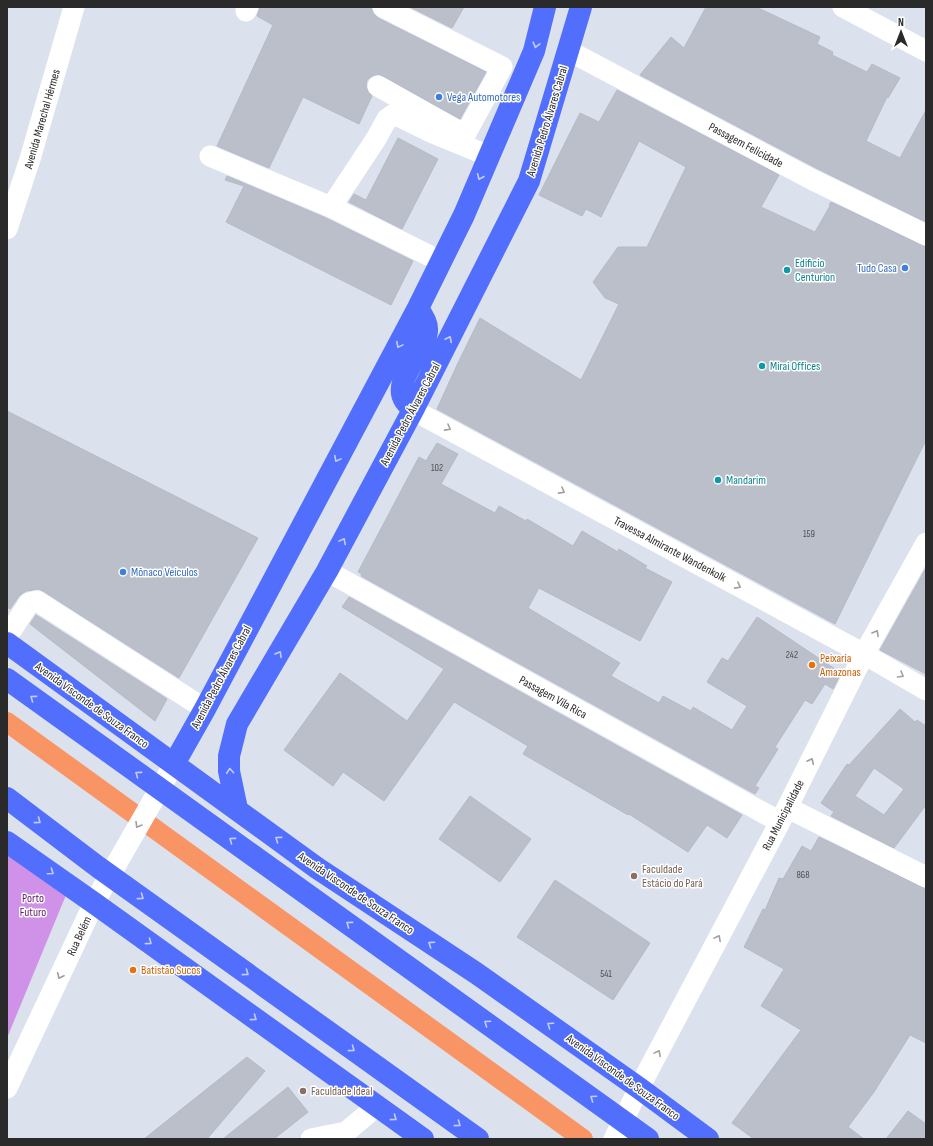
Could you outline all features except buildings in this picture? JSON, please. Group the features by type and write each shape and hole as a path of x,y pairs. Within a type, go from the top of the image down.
{"main road":[{"name":"Avenida Pedro Álvares Cabral","path":"174,764 205,709 418,308 464,215 534,51 545,7"},
{"name":"Avenida Pedro Álvares Cabral","path":"238,810 229,771 229,756 237,724 327,571 413,410 529,181 581,7"},
{"path":"413,410 404,400 402,388 405,377 425,341 427,331 426,324 418,308"},
{"name":"Avenida Visconde de Souza Franco","path":"7,643 317,868 476,973 639,1088 708,1139"},
{"path":"7,679 155,798 381,947 619,1131 648,1139"},
{"path":"7,798 109,874 478,1139"},
{"path":"7,842 423,1139"},
{"path":"381,947 476,973"}],"street":[{"name":"Avenida Marechal Hérmes","path":"7,229 30,158 74,7"},
{"path":"378,86 466,136 502,67 383,7"},
{"path":"843,7 926,51"},
{"name":"Passagem Felicidade","path":"569,51 811,179 926,235"},
{"path":"331,207 376,139 387,119 394,114 433,133 489,156"},
{"path":"210,156 331,207 428,255"},
{"name":"Travessa Almirante Wandenkolk","path":"413,410 864,654 926,690"},
{"name":"Rua Municipalidade","path":"619,1131 639,1088 784,815 864,654 926,543"},
{"name":"Passagem Vila Rica","path":"327,571 784,815 926,877"},
{"path":"7,637 30,603 37,601 205,709"},
{"name":"Rua Belém","path":"7,1088 94,903 126,844 155,798 174,764"},
{"path":"311,1139 346,1132 377,1106"}],"green space":[{"name":"Porto Futuro","path":"7,855 66,895 7,1038"}],"waterway":[{"path":"7,722 583,1139"}],"place":[{"name":"Vega Automotores","path":"439,97"},
{"name":"Tudo Casa","path":"905,268"},
{"name":"Edificio Centurion","path":"787,270"},
{"name":"Mirai Offices","path":"762,366"},
{"name":"Mandarim","path":"718,480"},
{"name":"Mônaco Veículos","path":"123,572"},
{"name":"Peixaria Amazonas","path":"812,665"},
{"name":"Faculdade Estácio do Pará","path":"634,876"},
{"name":"Batistão Sucos","path":"133,970"},
{"name":"Faculdade Ideal","path":"303,1091"}]}
